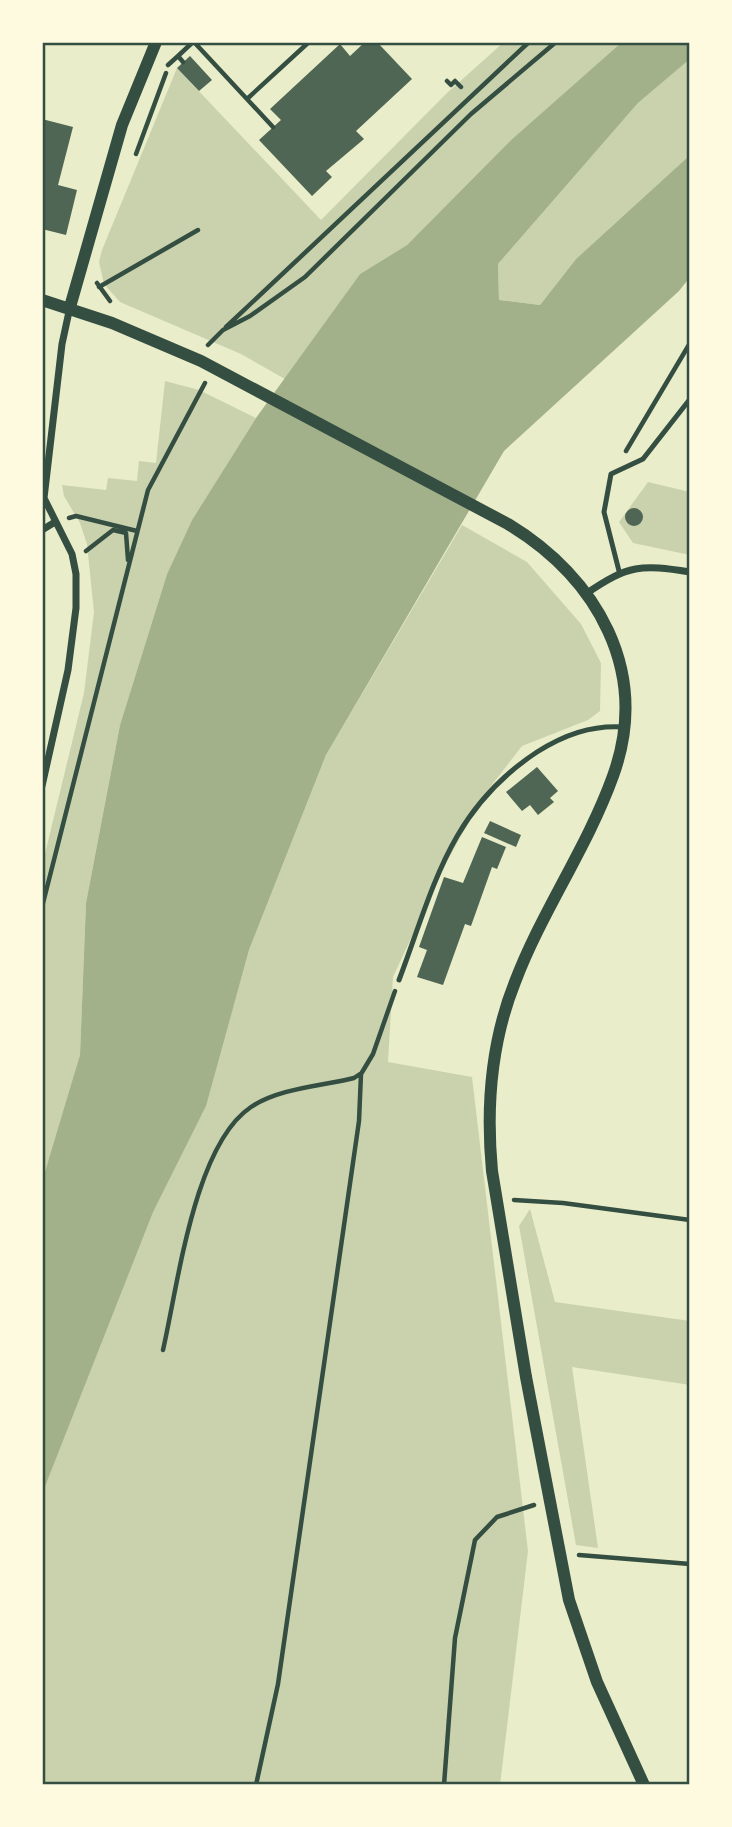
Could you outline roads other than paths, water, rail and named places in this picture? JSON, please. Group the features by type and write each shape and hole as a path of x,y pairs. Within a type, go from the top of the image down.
{"street":[{"path":"42,786 72,649 77,587 74,561 45,505 44,492 62,344 122,125 156,42"},
{"path":"42,300 70,307 201,361 508,524 550,552 587,593 603,620 617,657 622,685 623,727 618,759 606,793 535,934 502,1024 492,1072 489,1121 497,1200 558,1553 584,1646 644,1785"},
{"path":"42,530 55,522"},
{"path":"587,593 619,571 659,567 690,572"}],"lane":[{"path":"619,571 604,512 611,474 643,459 690,398"},
{"path":"399,980 445,856 456,833 486,794 523,761 566,737 589,728 623,727"}]}
